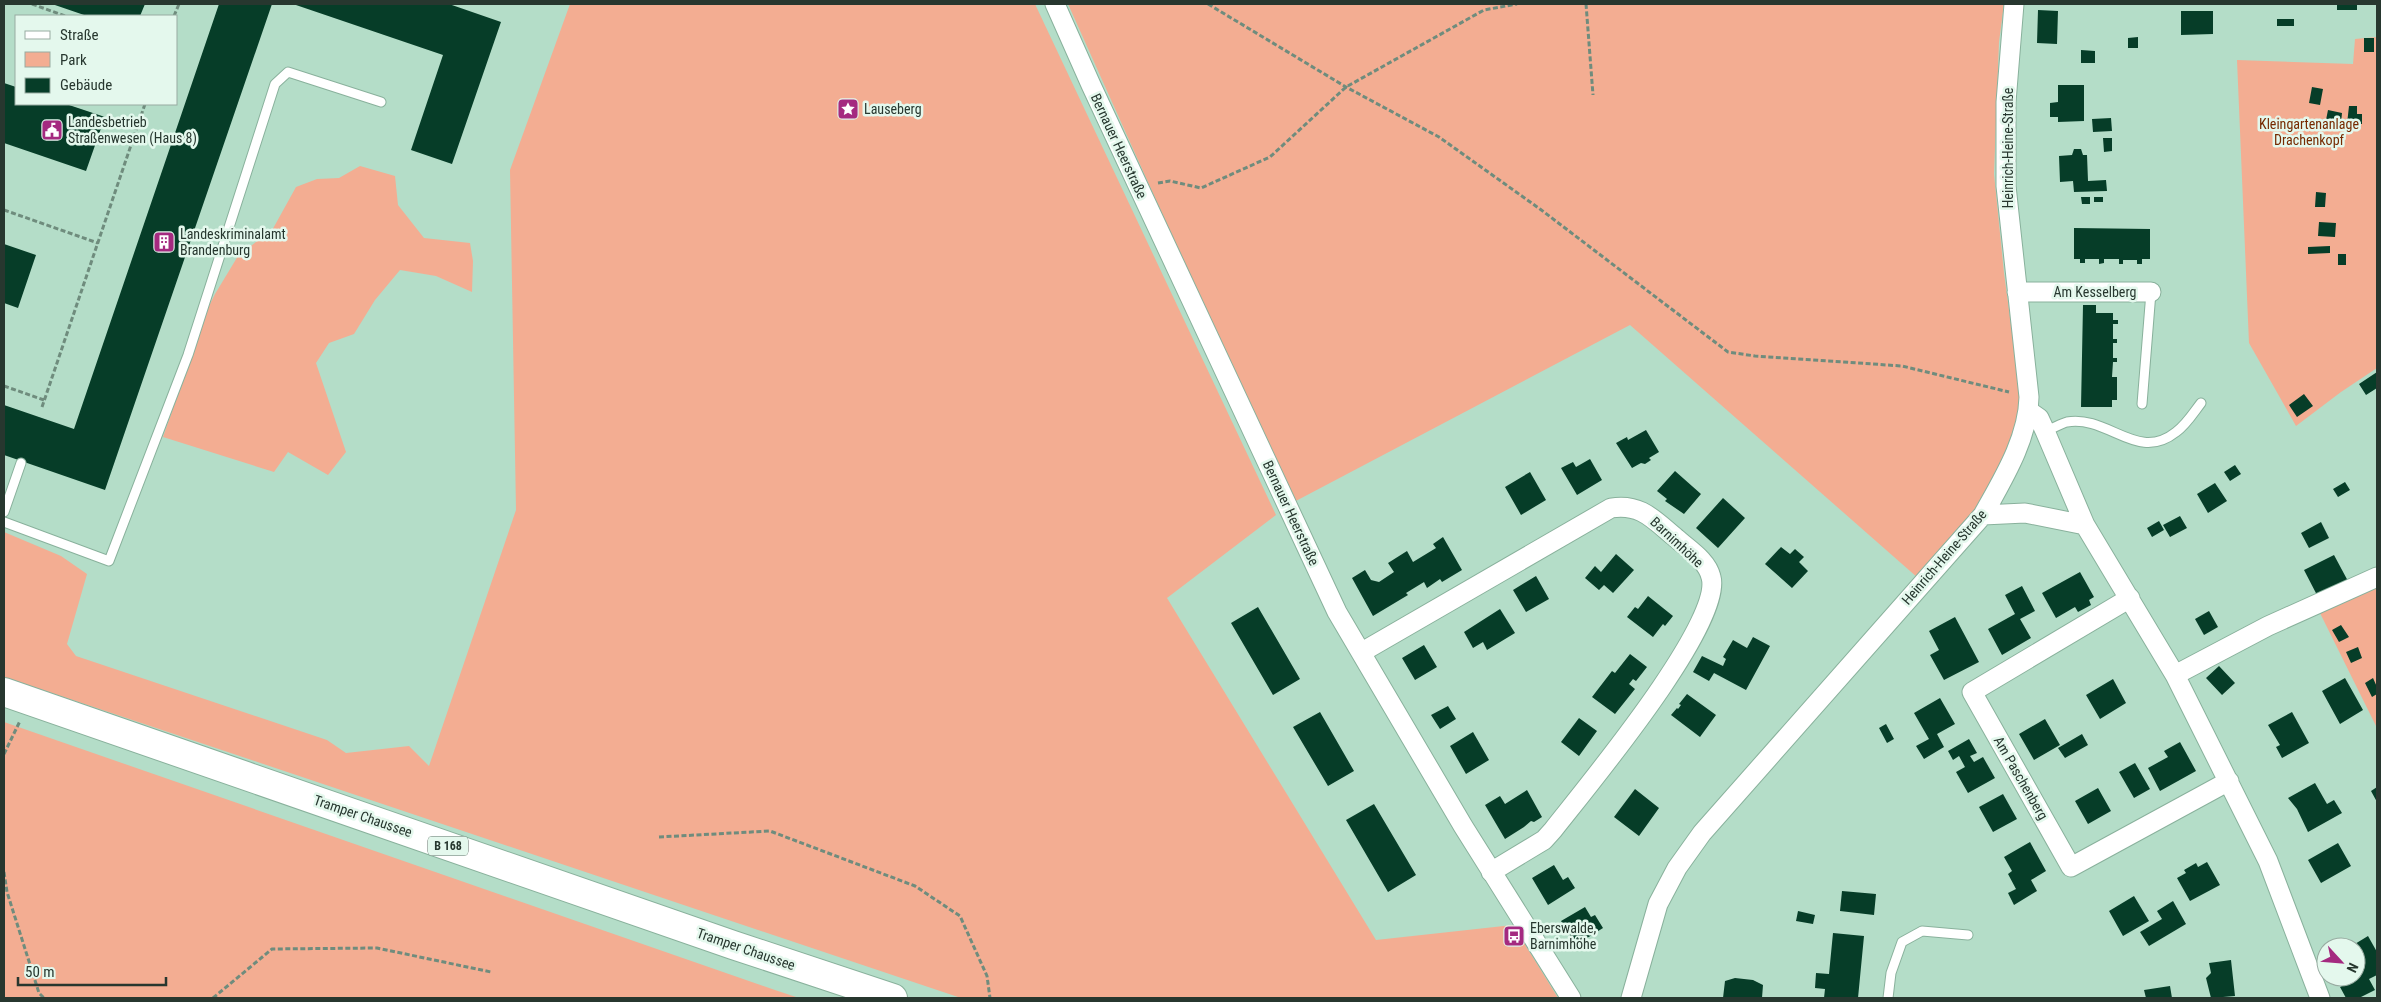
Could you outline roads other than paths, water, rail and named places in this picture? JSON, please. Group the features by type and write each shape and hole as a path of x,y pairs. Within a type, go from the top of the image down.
{"main road":[{"name":"Tramper Chaussee","path":"4,692 733,945 893,998"}],"street":[{"name":"Bernauer Heerstraße","path":"1055,4 1095,94 1337,612 1491,872 1572,998"},
{"name":"Heinrich-Heine-Straße","path":"1631,998 1658,904 1677,868 1702,833 1983,515 2012,463 2029,404 2006,186 2006,102 2014,4"},
{"name":"Am Kesselberg","path":"2016,292 2151,292"},
{"path":"2029,404 2045,431 2085,525 2176,675 2229,781 2268,861 2320,998"},
{"name":"Barnimhöhe","path":"1362,652 1611,508 1625,506 1644,511 1702,560 1712,577 1711,598 1704,617 1663,686 1544,840 1491,872"},
{"path":"1983,515 2025,514 2085,525"},
{"path":"2176,675 2268,626 2377,577"},
{"name":"Am Paschenberg","path":"2130,598 1972,692 2071,868 2229,781"}],"lane":[{"path":"4,522 109,561 188,355 275,84 288,72 381,102"},
{"name":"Am Kesselberg","path":"2142,404 2151,292"},
{"path":"2045,431 2067,422 2093,424 2138,443 2157,444 2177,432 2201,403"},
{"path":"4,512 21,463"},
{"path":"1888,998 1891,973 1902,942 1922,931 1968,935"}],"place":[{"name":"Lauseberg","path":"848,109"},
{"name":"Landesbetrieb Straßenwesen (Haus 8)","path":"52,130"},
{"name":"Landeskriminalamt Brandenburg","path":"164,242"},
{"name":"Eberswalde, Barnimhöhe","path":"1514,936"}],"park label":[{"name":"Kleingartenanlage Drachenkopf","path":"2309,132"}]}
